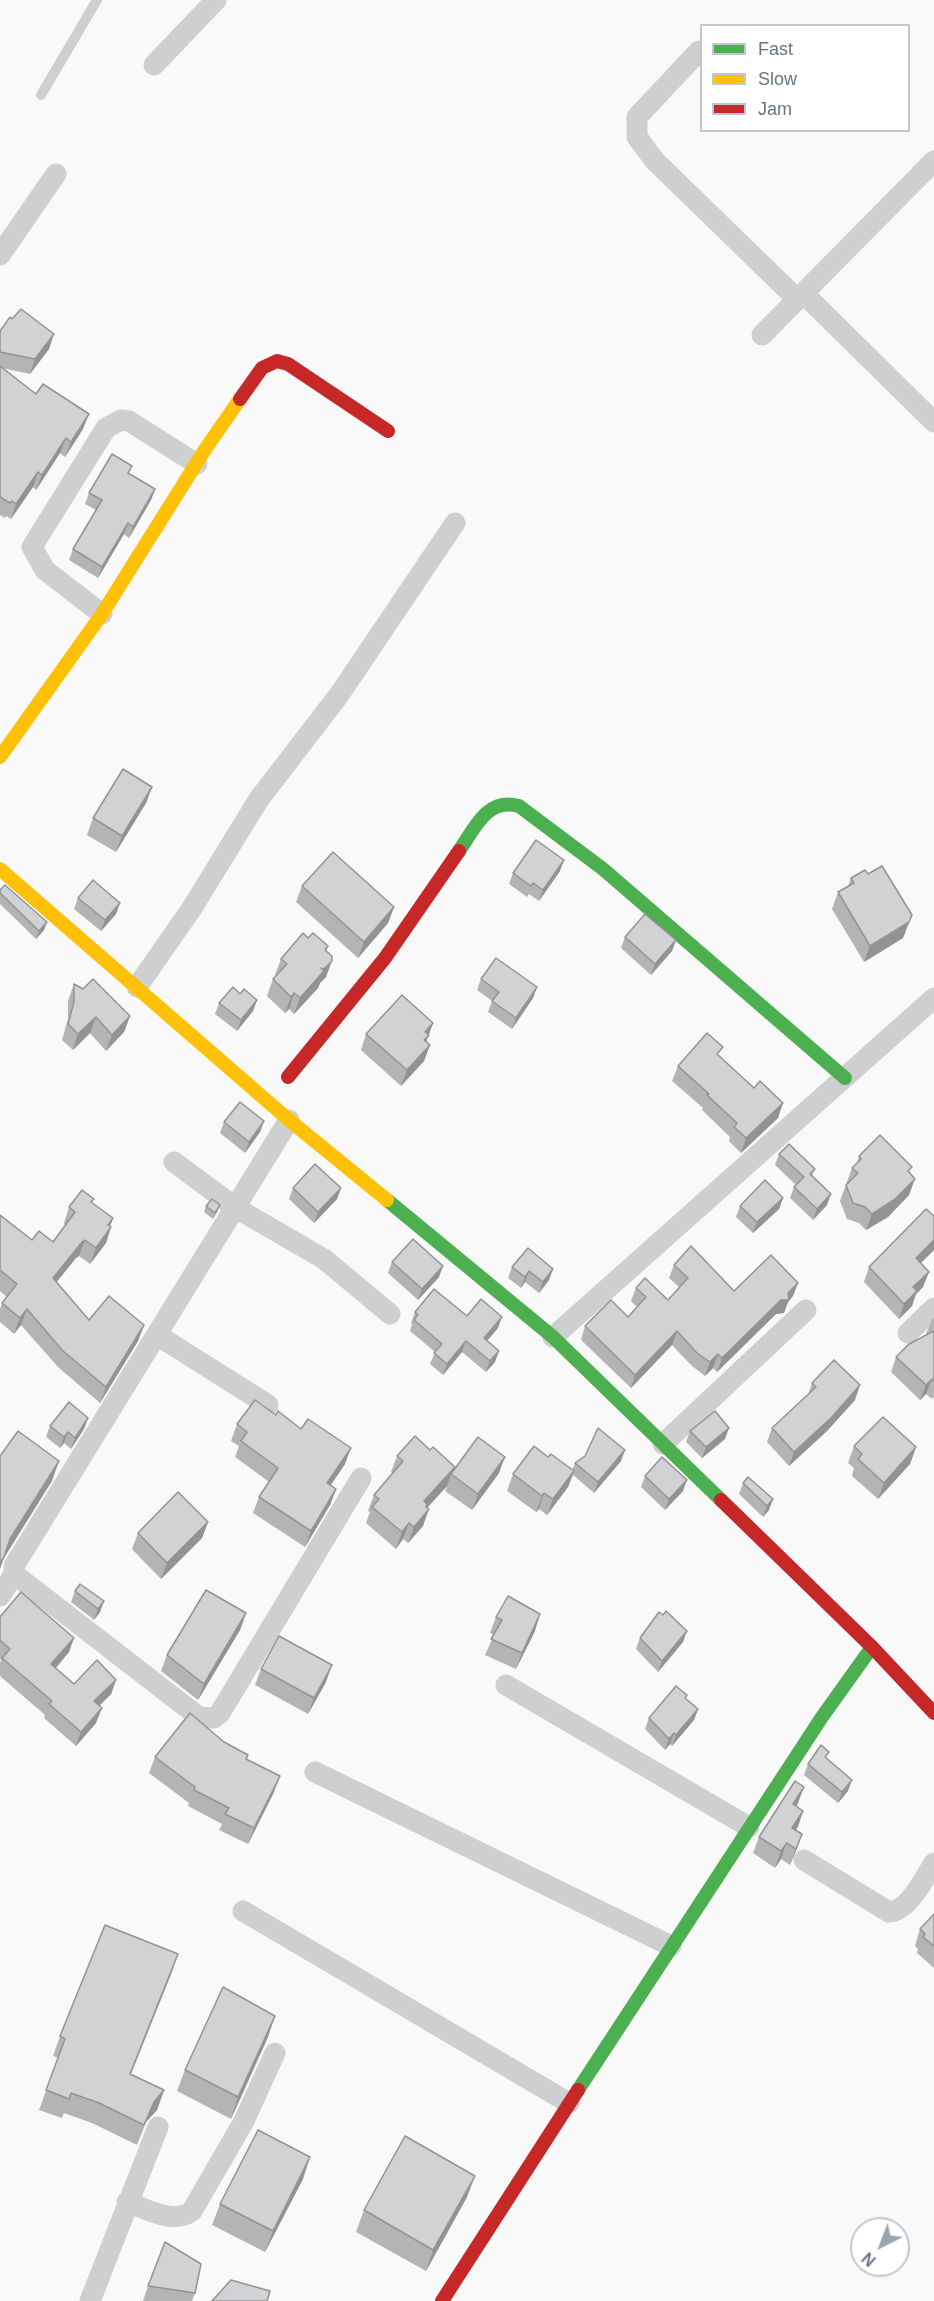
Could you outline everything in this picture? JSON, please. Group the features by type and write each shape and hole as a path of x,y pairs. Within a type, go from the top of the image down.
{"street":[{"path":"154,65 216,0"},
{"path":"699,51 637,117 637,137 655,161 934,422"},
{"path":"762,335 934,161"},
{"path":"0,255 56,174"},
{"path":"0,757 102,614 197,464 262,368 277,361 288,364 388,431"},
{"path":"102,614 45,570 32,547 106,428 121,420 129,421 197,464"},
{"path":"137,987 192,908 259,799 339,695 455,523"},
{"path":"288,1077 385,958 487,810 496,804 507,802 519,806 603,869 845,1078"},
{"path":"0,869 289,1120 553,1337 872,1647 934,1713"},
{"path":"553,1337 934,998"},
{"path":"0,1596 9,1565 157,1335 289,1120"},
{"path":"174,1162 236,1208 324,1259 390,1314"},
{"path":"908,1333 934,1308"},
{"path":"663,1444 806,1310"},
{"path":"157,1335 268,1405"},
{"path":"9,1565 199,1717 214,1718 220,1713 361,1478"},
{"path":"442,2301 749,1827 872,1647"},
{"path":"506,1685 749,1827"},
{"path":"315,1772 671,1946"},
{"path":"804,1860 889,1912 897,1912 904,1906 934,1863"},
{"path":"243,1911 569,2103"},
{"path":"128,2202 167,2216 187,2215 192,2211 244,2121 275,2054"},
{"path":"90,2301 158,2127"}],"lane":[{"path":"41,95 96,0"}],"building":[{"path":"21,309 54,334 35,359 0,352 0,331 10,317 12,319"},
{"path":"0,366 36,394 43,384 89,414 71,442 66,438 42,475 38,472 16,504 0,497"},
{"path":"112,454 132,466 128,473 155,489 133,527 128,523 102,567 73,549 102,500 89,493"},
{"path":"123,769 152,787 122,836 93,818"},
{"path":"536,840 564,860 543,890 533,883 531,886 513,873"},
{"path":"333,852 394,907 364,942 302,886"},
{"path":"882,866 912,915 909,922 870,946 838,892 854,883 851,878 865,870 868,874"},
{"path":"93,880 120,903 105,920 78,898"},
{"path":"5,885 47,922 39,931 0,893"},
{"path":"645,914 676,940 655,964 625,937"},
{"path":"303,933 308,938 313,933 328,946 325,950 332,956 332,961 324,969 321,968 324,971 300,998 294,993 291,997 273,979 287,964 281,959"},
{"path":"496,958 537,987 516,1018 492,1001 499,992 481,979"},
{"path":"93,979 130,1016 112,1035 96,1017 78,1034 68,1024 74,1002 74,984 83,989"},
{"path":"233,987 240,994 244,989 257,1000 241,1020 219,1003"},
{"path":"402,995 433,1023 425,1032 429,1035 424,1040 430,1045 407,1070 366,1034"},
{"path":"707,1033 723,1047 717,1054 754,1088 760,1081 783,1103 746,1138 734,1127 737,1123 678,1066"},
{"path":"240,1102 264,1121 249,1142 224,1122"},
{"path":"880,1135 912,1167 908,1171 915,1179 894,1200 872,1214 865,1207 853,1203 846,1185 858,1173 852,1168 861,1159 859,1156"},
{"path":"789,1144 815,1169 810,1174 831,1194 817,1209 794,1187 804,1177 779,1154"},
{"path":"315,1164 341,1188 318,1212 293,1188"},
{"path":"765,1180 783,1198 757,1222 740,1206"},
{"path":"82,1190 94,1199 91,1202 113,1218 108,1225 111,1227 96,1248 85,1240 82,1242 53,1278 89,1320 109,1296 144,1325 106,1387 63,1351 27,1309 20,1318 2,1303 17,1284 0,1270 0,1215 32,1240 39,1231 53,1242 75,1212 69,1207"},
{"path":"212,1199 220,1205 215,1213 206,1206"},
{"path":"926,1209 934,1216 934,1240 916,1258 929,1272 913,1287 917,1291 904,1304 869,1267"},
{"path":"413,1239 443,1266 422,1289 392,1262"},
{"path":"691,1246 734,1291 771,1255 798,1283 788,1293 789,1300 781,1300 722,1358 718,1354 710,1362 697,1353 677,1331 635,1375 585,1326 611,1300 628,1317 646,1297 636,1288 645,1278 668,1300 688,1278 674,1265"},
{"path":"528,1248 553,1269 543,1282 529,1271 525,1277 512,1267"},
{"path":"434,1289 467,1316 481,1299 502,1317 484,1338 499,1351 490,1361 466,1341 447,1364 434,1353 442,1344 414,1320 418,1315 415,1312"},
{"path":"934,1331 934,1381 932,1379 926,1385 896,1357 909,1344"},
{"path":"834,1360 860,1385 832,1417 794,1452 772,1428 816,1387 812,1383"},
{"path":"255,1400 276,1415 278,1411 301,1429 308,1419 351,1448 327,1483 336,1489 311,1531 259,1497 278,1468 241,1441 247,1432 237,1424"},
{"path":"69,1402 88,1418 75,1438 68,1432 64,1437 50,1426"},
{"path":"715,1411 729,1428 706,1447 690,1431"},
{"path":"883,1417 916,1447 884,1483 858,1459 862,1454 854,1446"},
{"path":"598,1428 625,1450 598,1482 575,1463 585,1456"},
{"path":"18,1431 59,1461 10,1539 0,1563 0,1456"},
{"path":"415,1436 430,1450 433,1447 455,1467 424,1501 429,1509 414,1527 409,1523 402,1532 372,1507 379,1499 374,1495 403,1461 397,1456"},
{"path":"478,1437 505,1457 478,1494 451,1474"},
{"path":"534,1446 548,1457 551,1454 574,1471 553,1499 544,1493 542,1496 513,1474"},
{"path":"662,1457 687,1480 669,1499 645,1476"},
{"path":"748,1477 773,1499 767,1506 743,1483"},
{"path":"178,1492 208,1522 167,1563 138,1533"},
{"path":"80,1584 104,1601 98,1609 75,1591"},
{"path":"206,1590 246,1613 204,1684 167,1655"},
{"path":"21,1592 74,1638 51,1664 74,1684 97,1660 116,1680 94,1701 102,1708 81,1732 49,1704 52,1701 2,1658 10,1649 0,1640 0,1617"},
{"path":"508,1596 540,1614 522,1653 491,1639 502,1620 496,1617"},
{"path":"666,1611 687,1631 662,1661 640,1638 659,1612 663,1615"},
{"path":"279,1636 332,1665 314,1698 261,1669"},
{"path":"676,1686 698,1709 676,1735 674,1733 669,1739 649,1718"},
{"path":"190,1713 224,1742 248,1755 246,1759 280,1776 254,1828 225,1814 229,1808 194,1790 195,1787 155,1757"},
{"path":"821,1745 829,1752 825,1757 852,1780 842,1792 808,1764"},
{"path":"795,1781 804,1787 793,1804 803,1811 792,1828 802,1834 796,1849 787,1843 781,1851 759,1837"},
{"path":"934,1914 934,1946 923,1937 925,1934 920,1929"},
{"path":"105,1925 178,1954 130,2074 164,2090 154,2102 144,2125 99,2103 71,2093 69,2099 46,2090 65,2039 60,2036"},
{"path":"223,1987 275,2016 238,2097 185,2070"},
{"path":"258,2130 310,2157 273,2231 220,2204"},
{"path":"405,2136 475,2176 433,2250 364,2210"},
{"path":"165,2242 201,2264 195,2293 148,2286"},
{"path":"231,2280 270,2291 267,2301 212,2301"}],"traffic: fast":[{"path":"459,851 483,816 490,810 508,804 519,806 603,869 845,1078"},
{"path":"387,1200 553,1337 721,1500"},
{"path":"578,2090 822,1717 872,1647"}],"traffic: slow":[{"path":"0,757 102,614 206,448 240,399"},
{"path":"0,869 289,1120 387,1200"}],"traffic: jam":[{"path":"240,399 262,368 277,361 288,364 388,431"},
{"path":"288,1077 385,958 459,851"},
{"path":"721,1500 872,1647 934,1713"},
{"path":"442,2301 578,2090"}]}
